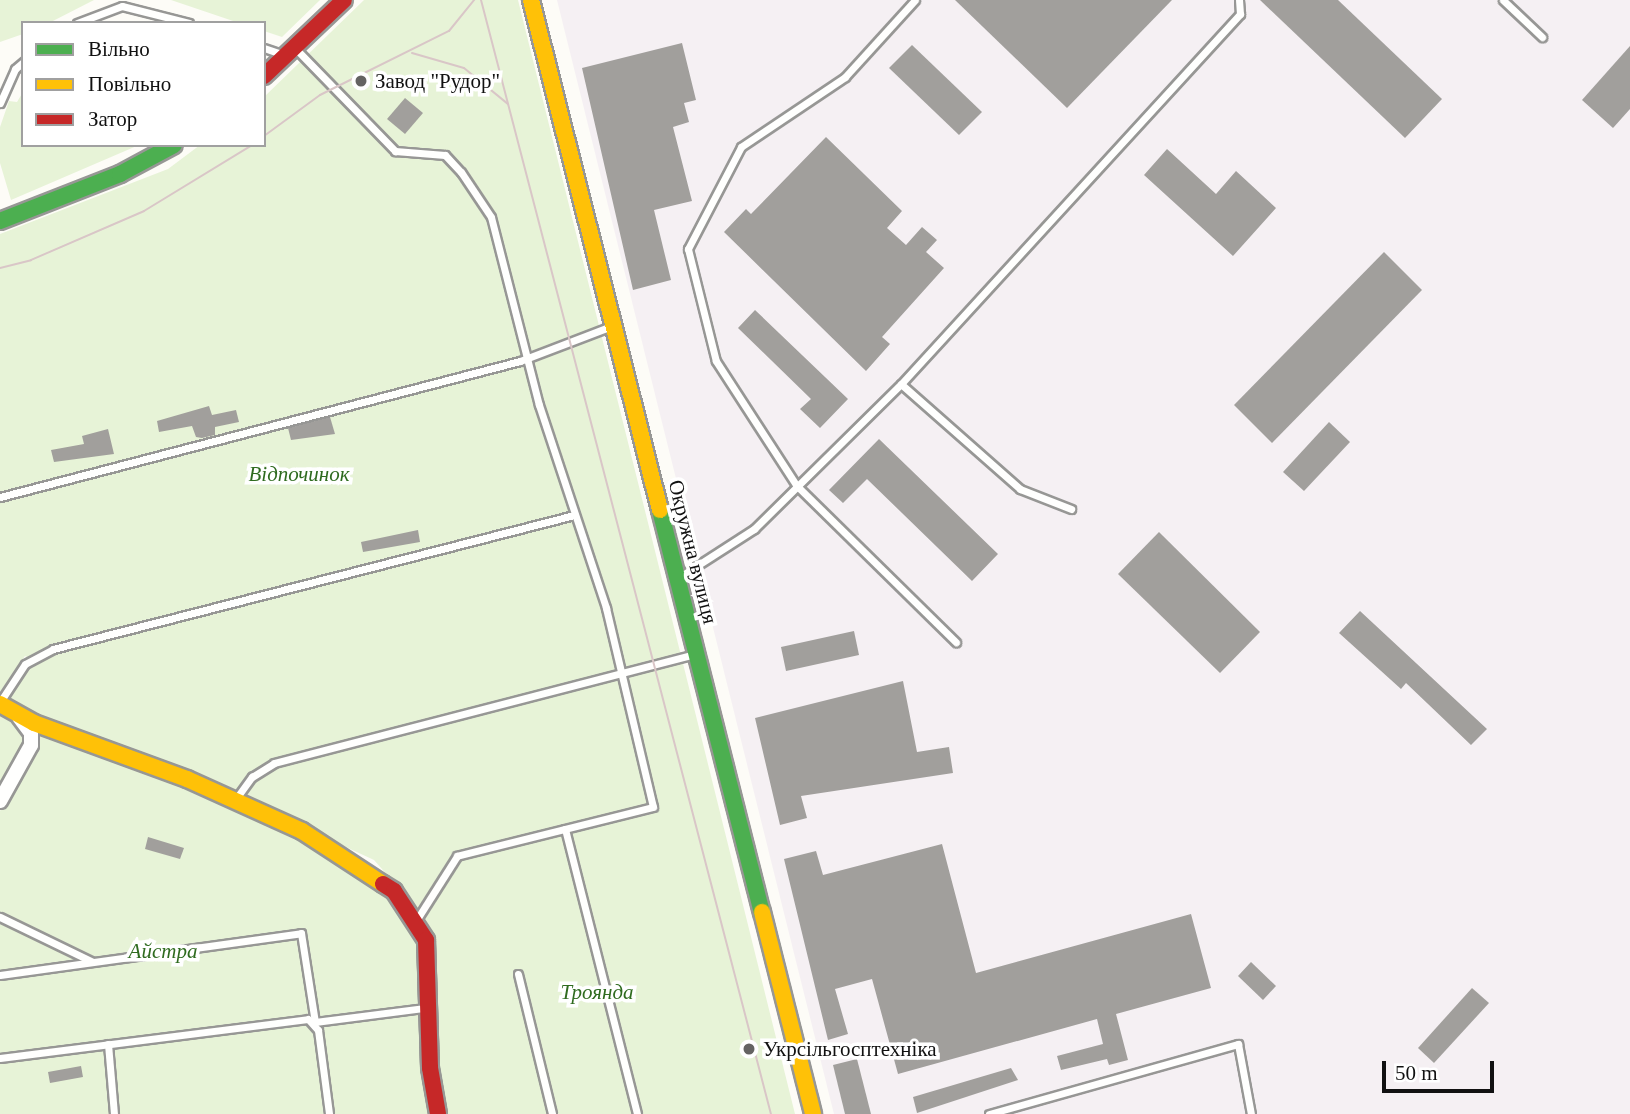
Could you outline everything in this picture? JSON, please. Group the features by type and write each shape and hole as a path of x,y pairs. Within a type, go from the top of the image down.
{"main road":[{"path":"266,74 344,0"},
{"name":"Окружна вулиця","path":"531,0 813,1114"},
{"path":"0,221 120,174 170,147"},
{"path":"4,706 302,831 376,876 416,920 426,940 430,1068 438,1114"}],"street":[{"path":"0,801 31,745 27,726 4,706"}],"lane":[{"path":"915,0 845,77 741,147 688,249 716,361 797,486 956,642"},
{"path":"678,578 734,545 901,384 1240,14 1239,0"},
{"path":"1503,0 1542,37"},
{"path":"82,21 122,6 182,21"},
{"path":"266,48 290,52 396,151 445,155 461,172 491,217 574,516 606,608 619,673 653,807 457,856 416,920"},
{"path":"0,103 15,68 21,64"},
{"path":"0,497 529,358 614,325"},
{"path":"901,384 1020,489 1071,509"},
{"path":"4,706 25,664 52,649 574,516"},
{"path":"234,801 252,777 274,763 697,653"},
{"path":"565,829 637,1114"},
{"path":"0,917 94,962"},
{"path":"0,975 301,933 329,1114"},
{"path":"518,974 552,1114"},
{"path":"0,1058 308,1019 315,1022 429,1007"},
{"path":"108,1044 114,1114"},
{"path":"989,1114 1238,1044 1251,1114"}],"shaded area":[{"path":"557,0 1630,0 1630,1114 834,1114"}],"green space":[{"path":"0,0 94,0 53,21 21,21 21,35 0,42"},
{"path":"171,0 320,0 282,37 266,32 266,21 233,21"},
{"name":"Відпочинок","path":"364,0 518,0 795,1114 442,1114 425,917 459,862 451,858 418,910 374,860 190,775 11,703 10,694 34,660 25,656 0,692 0,234 168,169 197,147 266,147 266,95"},
{"path":"21,95 21,147 134,147 11,200 0,163 0,127 9,101 17,102"},
{"path":"0,712 13,718 26,738 0,789"},
{"name":"Айстра","path":"37,730 183,784 293,831 372,877 417,926 432,1114 0,1114 0,811 37,750"}],"building":[{"path":"955,0 1172,0 1067,108"},
{"path":"1260,0 1338,0 1442,99 1405,138"},
{"path":"682,43 696,100 684,103 689,122 673,127 692,201 654,210 671,280 633,290 582,68"},
{"path":"912,45 982,112 959,135 889,68"},
{"path":"1630,46 1630,109 1613,128 1582,100"},
{"path":"405,98 423,113 405,134 387,119"},
{"path":"826,137 902,211 887,228 906,245 922,227 937,240 926,252 944,268 882,337 890,344 866,371 724,232 746,209 751,214"},
{"path":"1167,149 1216,194 1236,171 1276,208 1233,256 1144,175"},
{"path":"1384,252 1422,290 1272,443 1234,405"},
{"path":"755,310 848,399 820,428 800,409 811,399 738,328"},
{"path":"209,406 212,415 236,410 239,422 215,427 215,435 202,438 196,437 192,426 159,432 157,421"},
{"path":"330,417 335,434 291,440 288,428"},
{"path":"1329,422 1350,442 1304,491 1283,472"},
{"path":"108,429 114,454 54,462 51,450 84,444 82,436"},
{"path":"879,439 998,554 972,581 867,479 843,503 829,490"},
{"path":"418,530 420,542 363,552 361,542"},
{"path":"1159,532 1260,632 1220,673 1118,574"},
{"path":"1360,611 1487,729 1471,745 1406,683 1401,689 1339,633"},
{"path":"854,631 859,655 786,671 781,647"},
{"path":"903,681 917,752 949,747 953,773 801,796 807,818 780,825 755,718"},
{"path":"148,837 184,848 180,859 145,849"},
{"path":"942,844 976,973 1191,914 1211,988 1116,1014 1128,1060 1109,1065 1107,1059 1061,1070 1057,1056 1103,1044 1097,1019 898,1074 872,979 835,989 848,1034 828,1040 784,859 816,851 823,875"},
{"path":"1251,962 1276,986 1263,1000 1238,976"},
{"path":"1472,988 1489,1003 1434,1063 1418,1048"},
{"path":"857,1059 871,1114 845,1114 833,1065"},
{"path":"81,1066 83,1077 50,1083 48,1072"},
{"path":"1011,1068 1018,1080 917,1113 913,1097"}],"tram line":[{"path":"266,135 320,95 449,31 474,0"},
{"path":"481,0 771,1114"},
{"path":"412,53 464,68 508,104"},
{"path":"0,268 31,260 144,211 249,147"}],"traffic: fast":[{"path":"0,221 120,174 170,147"},
{"path":"660,510 762,912"}],"traffic: slow":[{"path":"531,0 660,510"},
{"path":"0,704 34,723 187,779 302,831 383,884"},
{"path":"762,912 813,1114"}],"traffic: jam":[{"path":"266,74 344,0"},
{"path":"383,884 394,891 426,940 430,1068 438,1114"}],"place":[{"name":"Завод \"Рудор\"","path":"361,81"},
{"name":"Укрсільгосптехніка","path":"749,1049"}],"park label":[{"name":"Троянда","path":"597,992"}]}
